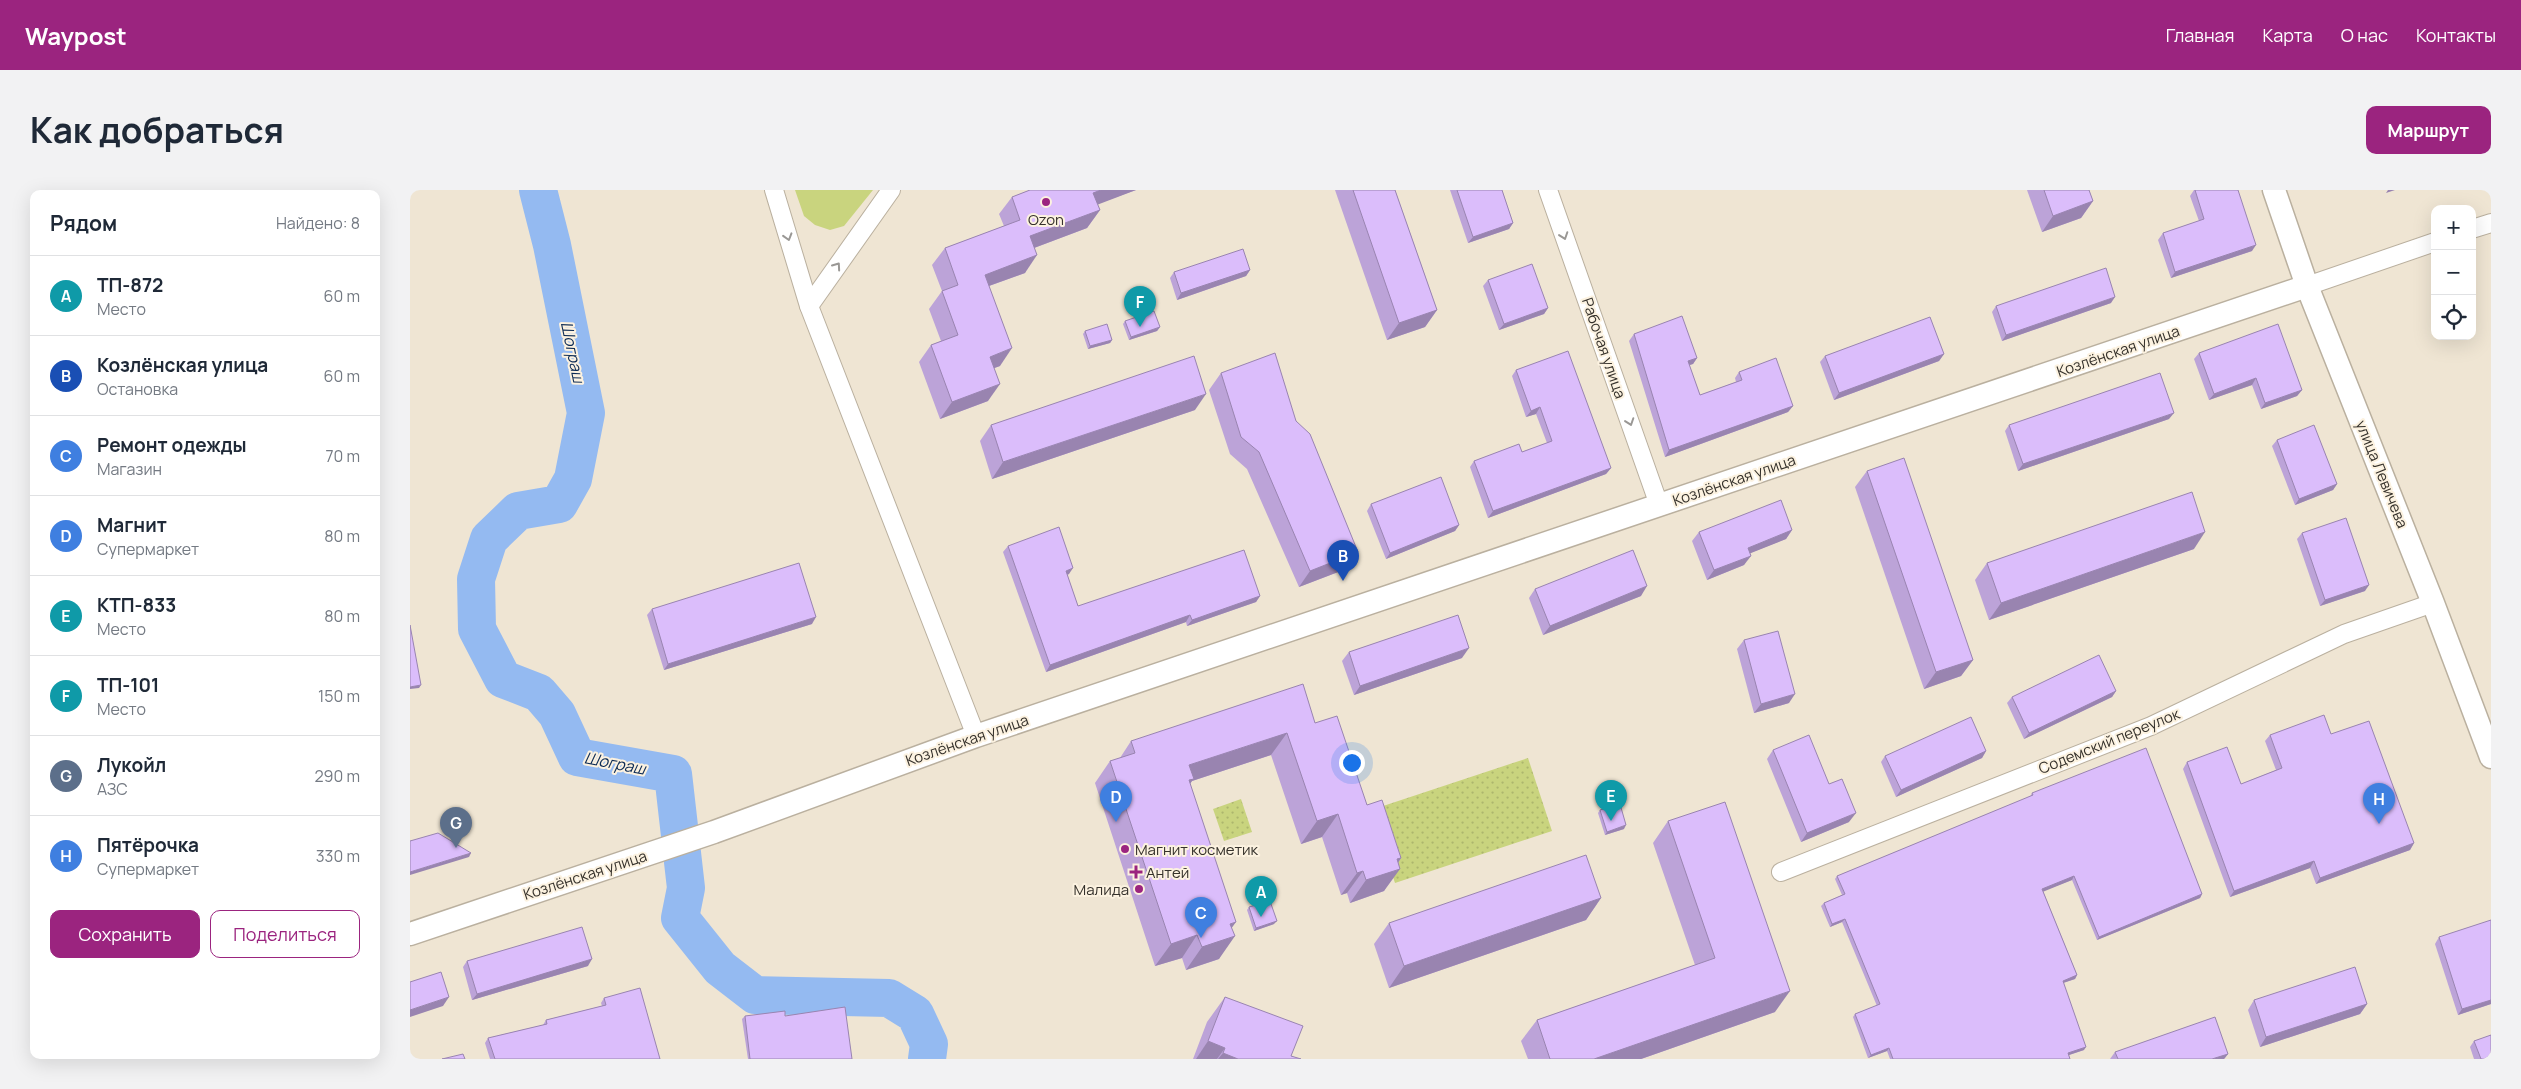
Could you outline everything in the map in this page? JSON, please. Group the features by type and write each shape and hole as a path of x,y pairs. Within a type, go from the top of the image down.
{"street":[{"path":"774,190 809,306 976,736"},
{"path":"809,306 891,190"},
{"name":"Рабочая улица","path":"1548,190 1659,506"},
{"name":"улица Левичева","path":"2274,190 2307,286 2434,604 2491,757"},
{"path":"2476,228 2491,222"},
{"name":"Козлёнская улица","path":"410,934 714,832 976,736 2431,243"},
{"name":"Содемский переулок","path":"1781,872 2151,726 2344,634 2434,604"}],"green space":[{"path":"795,190 873,190 844,226 830,230 815,225 804,216"},
{"path":"1528,758 1552,831 1395,883 1371,810"},
{"path":"1241,799 1252,832 1224,841 1213,809"}],"building":[{"path":"1030,190 1101,190 1093,193 1100,210 1030,236 1037,255 985,275 1012,348 990,357 1000,384 952,402 931,345 958,335 942,291 958,285 945,248 1020,220 1012,197"},
{"path":"1353,190 1395,190 1437,310 1399,323"},
{"path":"1457,190 1502,190 1513,223 1473,237"},
{"path":"2044,190 2089,190 2093,201 2053,216"},
{"path":"2195,190 2238,190 2256,245 2175,272 2163,233 2204,219"},
{"path":"1243,249 1250,270 1181,293 1174,272"},
{"path":"1532,264 1548,308 1504,324 1488,280"},
{"path":"2106,268 2115,297 2006,335 1996,306"},
{"path":"1154,311 1160,327 1131,337 1125,321"},
{"path":"1682,316 1697,358 1688,361 1700,395 1742,380 1739,372 1776,358 1793,406 1669,450 1634,334"},
{"path":"1930,317 1944,354 1839,393 1825,356"},
{"path":"1107,324 1112,340 1090,346 1085,331"},
{"path":"2278,324 2302,390 2265,403 2256,378 2214,394 2199,353"},
{"path":"1568,351 1611,468 1493,511 1474,461 1519,444 1522,452 1552,441 1540,407 1531,411 1516,370"},
{"path":"1275,353 1296,421 1310,434 1358,552 1310,571 1259,452 1241,437 1221,373"},
{"path":"1194,356 1206,394 1003,462 991,425"},
{"path":"2160,373 2174,413 2023,464 2009,425"},
{"path":"2314,425 2337,484 2299,499 2277,440"},
{"path":"1904,458 1973,660 1936,672 1867,471"},
{"path":"1441,477 1459,525 1390,553 1371,504"},
{"path":"2192,492 2205,532 2001,603 1987,563"},
{"path":"1781,500 1792,530 1748,548 1751,556 1714,570 1699,532"},
{"path":"2346,518 2369,585 2325,600 2302,533"},
{"path":"1059,527 1073,568 1066,571 1078,606 1244,550 1260,596 1192,620 1190,615 1050,665 1008,546"},
{"path":"1633,550 1647,586 1550,626 1535,589"},
{"path":"799,563 816,617 668,664 652,609"},
{"path":"1458,615 1469,648 1360,686 1349,652"},
{"path":"410,625 421,685 410,687"},
{"path":"1778,631 1795,694 1761,704 1744,640"},
{"path":"2099,655 2116,691 2029,733 2012,697"},
{"path":"1303,684 1315,723 1337,716 1367,805 1382,800 1401,858 1397,859 1400,869 1366,880 1363,871 1357,873 1338,814 1317,821 1287,733 1189,765 1194,779 1189,780 1236,922 1230,924 1235,936 1202,947 1197,935 1171,944 1110,761 1135,753 1131,741"},
{"path":"2324,715 2331,734 2369,721 2414,843 2320,878 2314,861 2234,891 2187,762 2227,747 2241,784 2282,768 2270,735"},
{"path":"1971,717 1986,751 1901,790 1885,756"},
{"path":"1809,735 1829,784 1842,779 1856,813 1807,833 1773,750"},
{"path":"2146,748 2202,894 2099,937 2074,876 2042,889 2077,975 2063,981 2086,1047 2068,1053 2070,1059 1893,1059 1889,1048 1871,1055 1855,1014 1880,1004 1845,919 1832,924 1824,903 1845,894 1837,876 2033,795 2032,793"},
{"path":"1725,802 1790,991 1594,1059 1550,1059 1537,1020 1715,958 1668,821"},
{"path":"1620,804 1626,825 1607,832 1600,810"},
{"path":"438,833 471,853 410,872 410,841"},
{"path":"1586,855 1601,898 1404,966 1389,923"},
{"path":"1270,901 1277,921 1256,928 1249,907"},
{"path":"2491,920 2491,1000 2462,1009 2439,937"},
{"path":"582,927 592,959 477,994 467,961"},
{"path":"2355,967 2367,1004 2266,1037 2254,1000"},
{"path":"441,972 449,997 410,1010 410,982"},
{"path":"640,988 660,1059 495,1059 488,1038 547,1024 546,1020 606,1005 604,998"},
{"path":"1225,997 1303,1026 1291,1056 1301,1059 1238,1059 1223,1053 1225,1048 1208,1041"},
{"path":"845,1007 852,1059 750,1059 745,1016 785,1011 785,1016"},
{"path":"2215,1017 2228,1054 2212,1059 2118,1059 2115,1052"},
{"path":"2491,1035 2491,1059 2481,1059 2474,1041"},
{"path":"463,1054 465,1059 442,1059"}],"waterway":[{"name":"Шограш","path":"538,190 552,245 586,413 573,479 559,504 518,511 489,539 476,579 477,629 503,679 539,693 557,714 577,757 673,774 686,888 680,918 720,968 755,995 889,998 915,1014 929,1044 927,1059"}],"place":[{"name":"Ozon","path":"1046,202"},
{"name":"ТП-101","path":"1140,327"},
{"name":"Козлёнская улица","path":"1343,581"},
{"name":"КТП-833","path":"1611,821"},
{"name":"Магнит","path":"1116,822"},
{"name":"Пятёрочка","path":"2379,824"},
{"name":"Лукойл","path":"456,848"},
{"name":"Магнит косметик","path":"1125,849"},
{"name":"Антей","path":"1136,872"},
{"name":"Малида","path":"1139,889"},
{"name":"ТП-872","path":"1261,917"},
{"name":"Ремонт одежды","path":"1201,938"}]}
